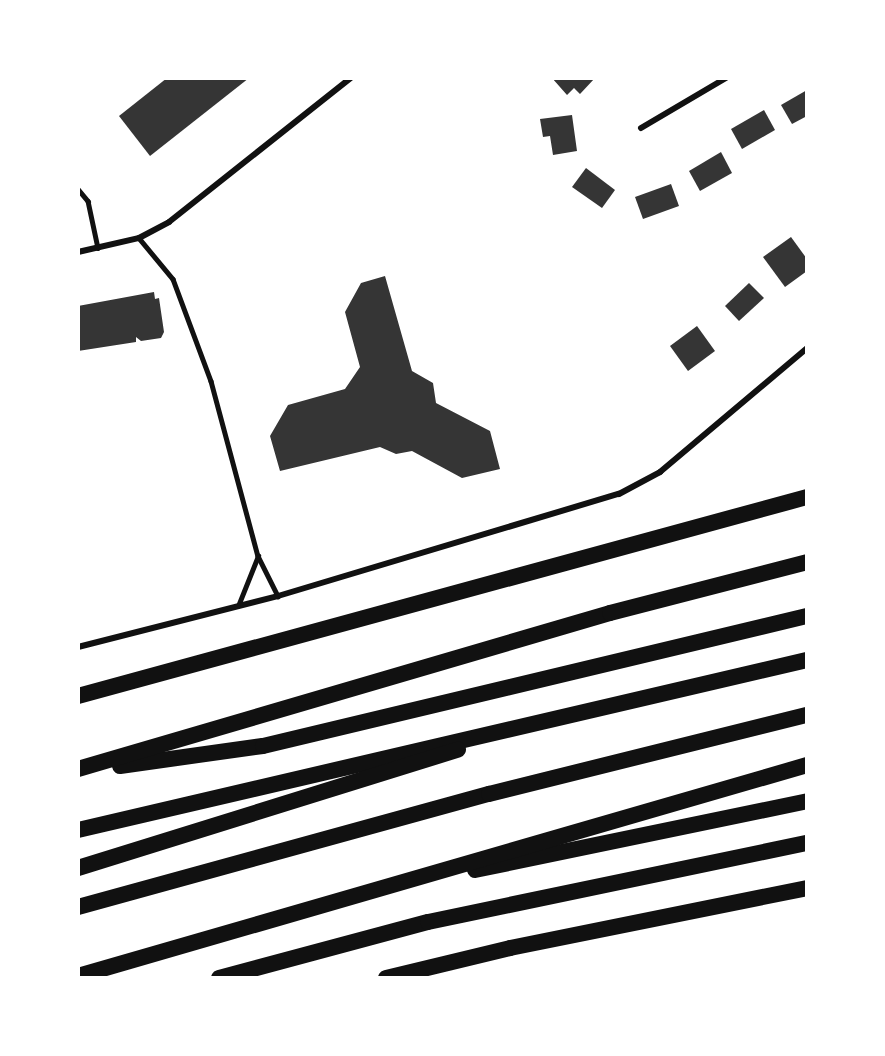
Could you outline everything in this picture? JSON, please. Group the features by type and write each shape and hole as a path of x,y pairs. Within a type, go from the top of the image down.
{"highway":[{"path":"78,696 807,497"},
{"path":"78,770 610,613 807,562"},
{"path":"78,770 263,746 807,616"},
{"path":"78,830 600,706 807,660"},
{"path":"78,868 600,706"},
{"path":"78,907 489,794 807,715"},
{"path":"78,976 401,884 625,814 807,765"},
{"path":"401,884 807,801"},
{"path":"219,978 428,922 807,843"},
{"path":"78,919 174,880"},
{"path":"386,978 500,950 807,888"}],"street":[{"path":"78,252 139,238 195,204 351,78"},
{"path":"641,128 726,78"},
{"path":"78,647 278,596 620,495 660,472 807,348"}],"lane":[{"path":"78,189 88,201 98,248"},
{"path":"139,238 173,279 211,381 258,556 278,596"},
{"path":"238,606 258,556"}],"building":[{"path":"167,78 249,78 150,156 119,116"},
{"path":"552,78 595,78 580,94 574,88 567,95"},
{"path":"807,90 807,116 792,124 781,105"},
{"path":"764,110 775,130 742,149 731,129"},
{"path":"572,115 577,151 553,155 550,136 543,137 540,119"},
{"path":"721,152 732,173 700,191 689,171"},
{"path":"586,168 615,190 602,208 572,187"},
{"path":"671,184 679,206 643,219 635,197"},
{"path":"791,237 807,259 807,271 785,287 763,257"},
{"path":"385,276 412,371 433,383 436,403 490,431 500,469 462,478 412,451 396,454 380,447 280,471 270,436 288,405 345,389 360,367 345,312 361,283"},
{"path":"749,283 764,298 739,321 725,306"},
{"path":"154,292 155,299 159,298 164,332 161,338 141,341 136,337 136,342 78,351 78,306"},
{"path":"697,326 715,351 688,371 670,346"}]}
